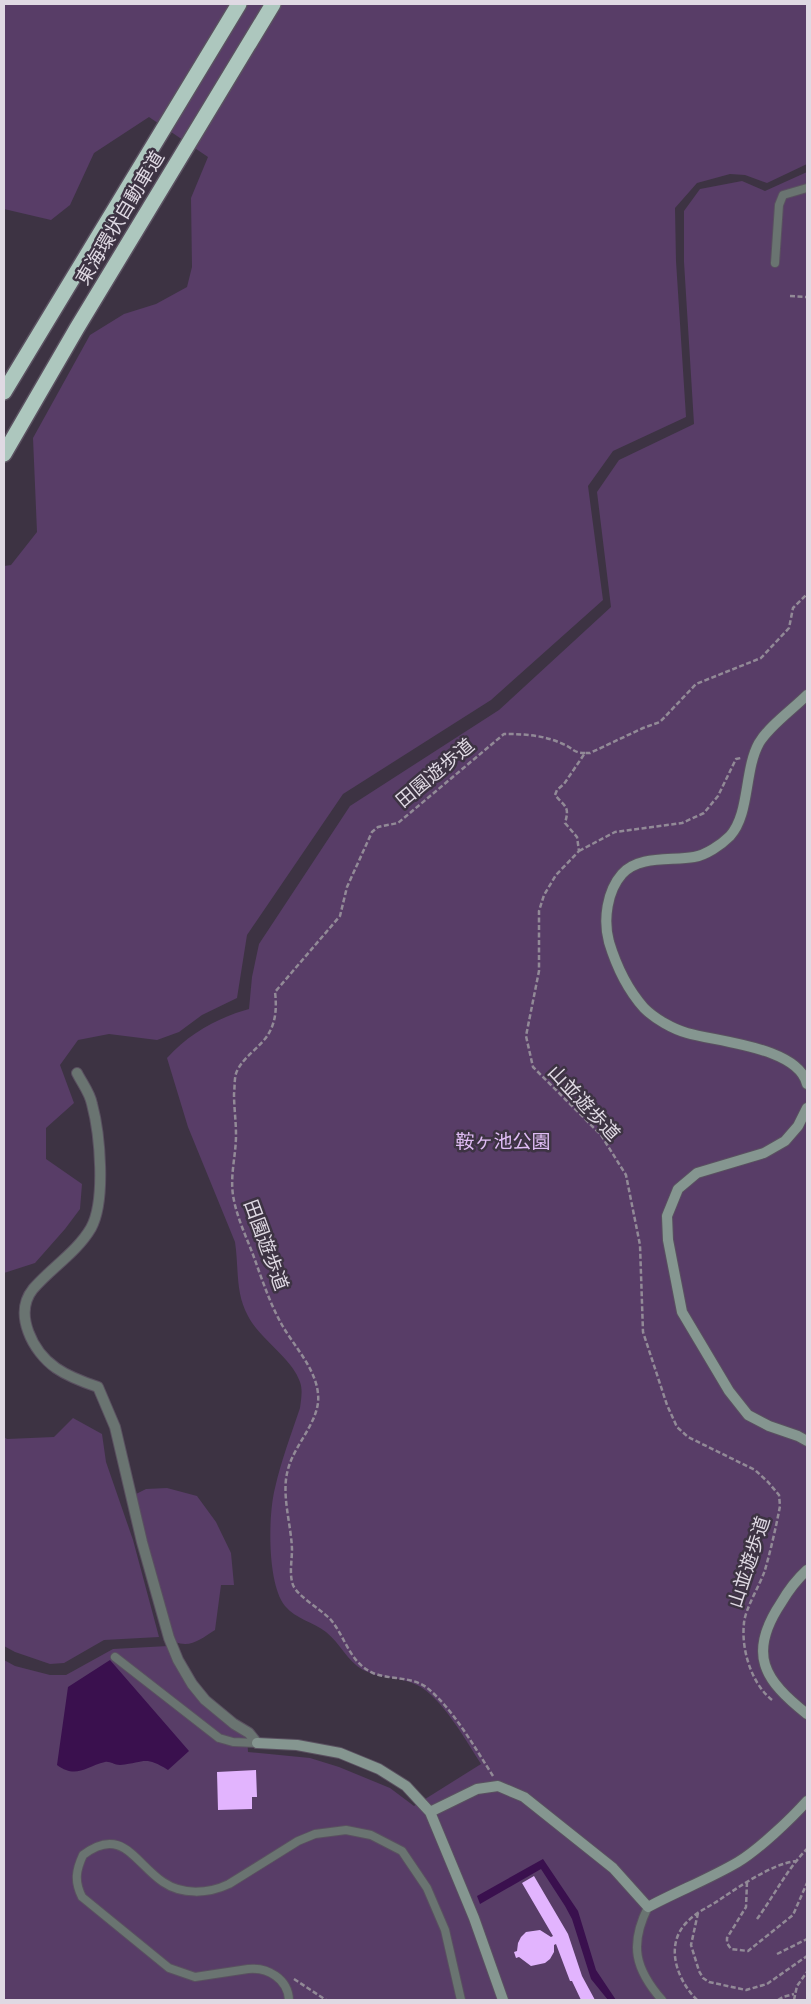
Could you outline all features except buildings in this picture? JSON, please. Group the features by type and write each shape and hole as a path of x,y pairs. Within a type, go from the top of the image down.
{"highway":[{"name":"東海環状自動車道","path":"4,392 239,4"},
{"name":"東海環状自動車道","path":"4,454 76,328 273,4"}],"street":[{"path":"807,695 768,732 760,743 755,754 739,820 730,836 715,848 696,857 636,864 624,872 612,888 608,908 607,935 614,959 628,986 645,1009 660,1020 685,1032 779,1056 795,1065 807,1084"},
{"path":"77,1073 92,1102 97,1134 100,1170 98,1209 91,1228 82,1240 32,1290 24,1306 28,1332 40,1351 54,1366 72,1377 98,1387 116,1427 142,1542 169,1638 178,1660 192,1684 205,1700 234,1724 249,1733 257,1743 297,1745 340,1753 380,1769 406,1786 430,1812 474,1918 503,2000"},
{"path":"807,1108 798,1126 785,1141 764,1154 697,1173 678,1188 667,1216 668,1240 682,1312 729,1391 748,1415 769,1426 807,1441"},
{"path":"807,1570 790,1589 771,1618 764,1641 763,1660 774,1684 807,1714"},
{"path":"430,1812 477,1789 498,1786 524,1798 613,1868 648,1907 740,1861 807,1801"}],"lane":[{"path":"775,263 779,205 783,195 807,188"},
{"path":"115,1657 219,1738 233,1742 257,1743"},
{"path":"289,2000 282,1982 267,1971 257,1968 195,1977 169,1968 82,1897 76,1876 83,1854 100,1845 118,1844 130,1851 163,1882 177,1889 203,1892 218,1889 229,1884 298,1841 315,1834 346,1830 371,1835 402,1851 427,1888 445,1930 461,2000"},
{"path":"648,1907 638,1929 636,1949 640,1967 662,2000"}],"path":[{"path":"790,296 807,297"},
{"path":"755,754 736,759 718,796 704,813 682,822 615,832 579,851 577,837 565,823 568,813 567,807 555,795 585,753 590,753 660,722 696,684 761,658 789,628 793,608 807,594"},
{"name":"田園遊歩道","path":"498,1786 467,1736 436,1696 424,1686 412,1681 382,1676 362,1666 352,1657 337,1627 328,1616 294,1588 291,1574 292,1551 286,1484 289,1466 315,1415 319,1396 315,1379 281,1324 241,1226 233,1195 232,1168 236,1136 234,1096 236,1073 245,1057 264,1041 273,1027 276,1004 275,992 340,916 347,887 372,832 378,827 398,823 504,734 538,736 564,744 577,753 585,753"},
{"name":"山並遊歩道","path":"579,851 556,875 544,895 539,911 539,971 526,1036 528,1051 533,1067 601,1135 626,1175 640,1244 644,1332 667,1405 677,1427 688,1438 755,1470 779,1495 780,1506 764,1571 744,1623 746,1652 751,1674 766,1696 778,1706"},
{"path":"757,1919 796,1861 807,1849"},
{"path":"697,2000 681,1977 675,1961 675,1947 681,1930 698,1912 747,1882 788,1862 796,1861"},
{"path":"747,1882 746,1907 727,1938 726,1943 731,1949 739,1951 748,1951 793,1915 807,1883"},
{"path":"698,1912 691,1945 699,1970 703,1978 709,1982 746,1990 767,1984 807,1956"},
{"path":"777,1954 807,1939"},
{"path":"794,2000 797,1986 807,1972"},
{"path":"282,1982 286,1978 298,1980 326,2000"},
{"path":"778,2000 794,1994"}],"green space":[{"path":"4,4 807,4 807,164 767,183 745,175 730,174 697,183 675,208 676,261 686,417 613,451 588,486 603,600 491,700 343,794 247,935 237,998 202,1015 179,1032 157,1040 109,1034 78,1040 60,1065 74,1103 46,1128 46,1159 82,1184 80,1209 35,1263 4,1273 4,566 11,565 37,532 33,438 90,335 124,314 156,304 187,287 192,267 191,198 208,157 149,117 94,153 70,205 51,220 4,209"},
{"name":"鞍ヶ池公園","path":"807,172 807,2000 4,2000 4,1660 15,1666 50,1675 66,1675 113,1649 168,1646 197,1696 209,1710 247,1736 248,1752 310,1758 339,1767 390,1788 414,1806 481,1764 453,1720 426,1691 410,1682 376,1675 363,1670 352,1662 326,1632 289,1610 279,1596 272,1566 271,1515 277,1478 300,1408 301,1385 296,1373 253,1324 244,1307 239,1289 235,1242 188,1127 167,1058 185,1041 205,1027 249,1009 252,977 259,944 350,806 499,710 611,607 597,492 619,460 694,424 684,262 684,211 700,189 742,181 765,191"},
{"path":"73,1418 102,1434 106,1462 133,1540 159,1637 104,1640 64,1663 50,1664 15,1652 4,1646 4,1437 7,1439 54,1437"},
{"path":"167,1488 197,1496 216,1522 231,1553 234,1585 221,1585 215,1630 196,1642 186,1644 175,1642 134,1495 146,1489"}],"shaded area":[{"path":"110,1660 189,1751 168,1770 149,1761 120,1765 105,1762 75,1772 57,1765 68,1687"},
{"path":"543,1859 578,1911 596,1970 616,2000 608,2000 591,1979 572,1919 541,1869 480,1904 477,1896"}]}
